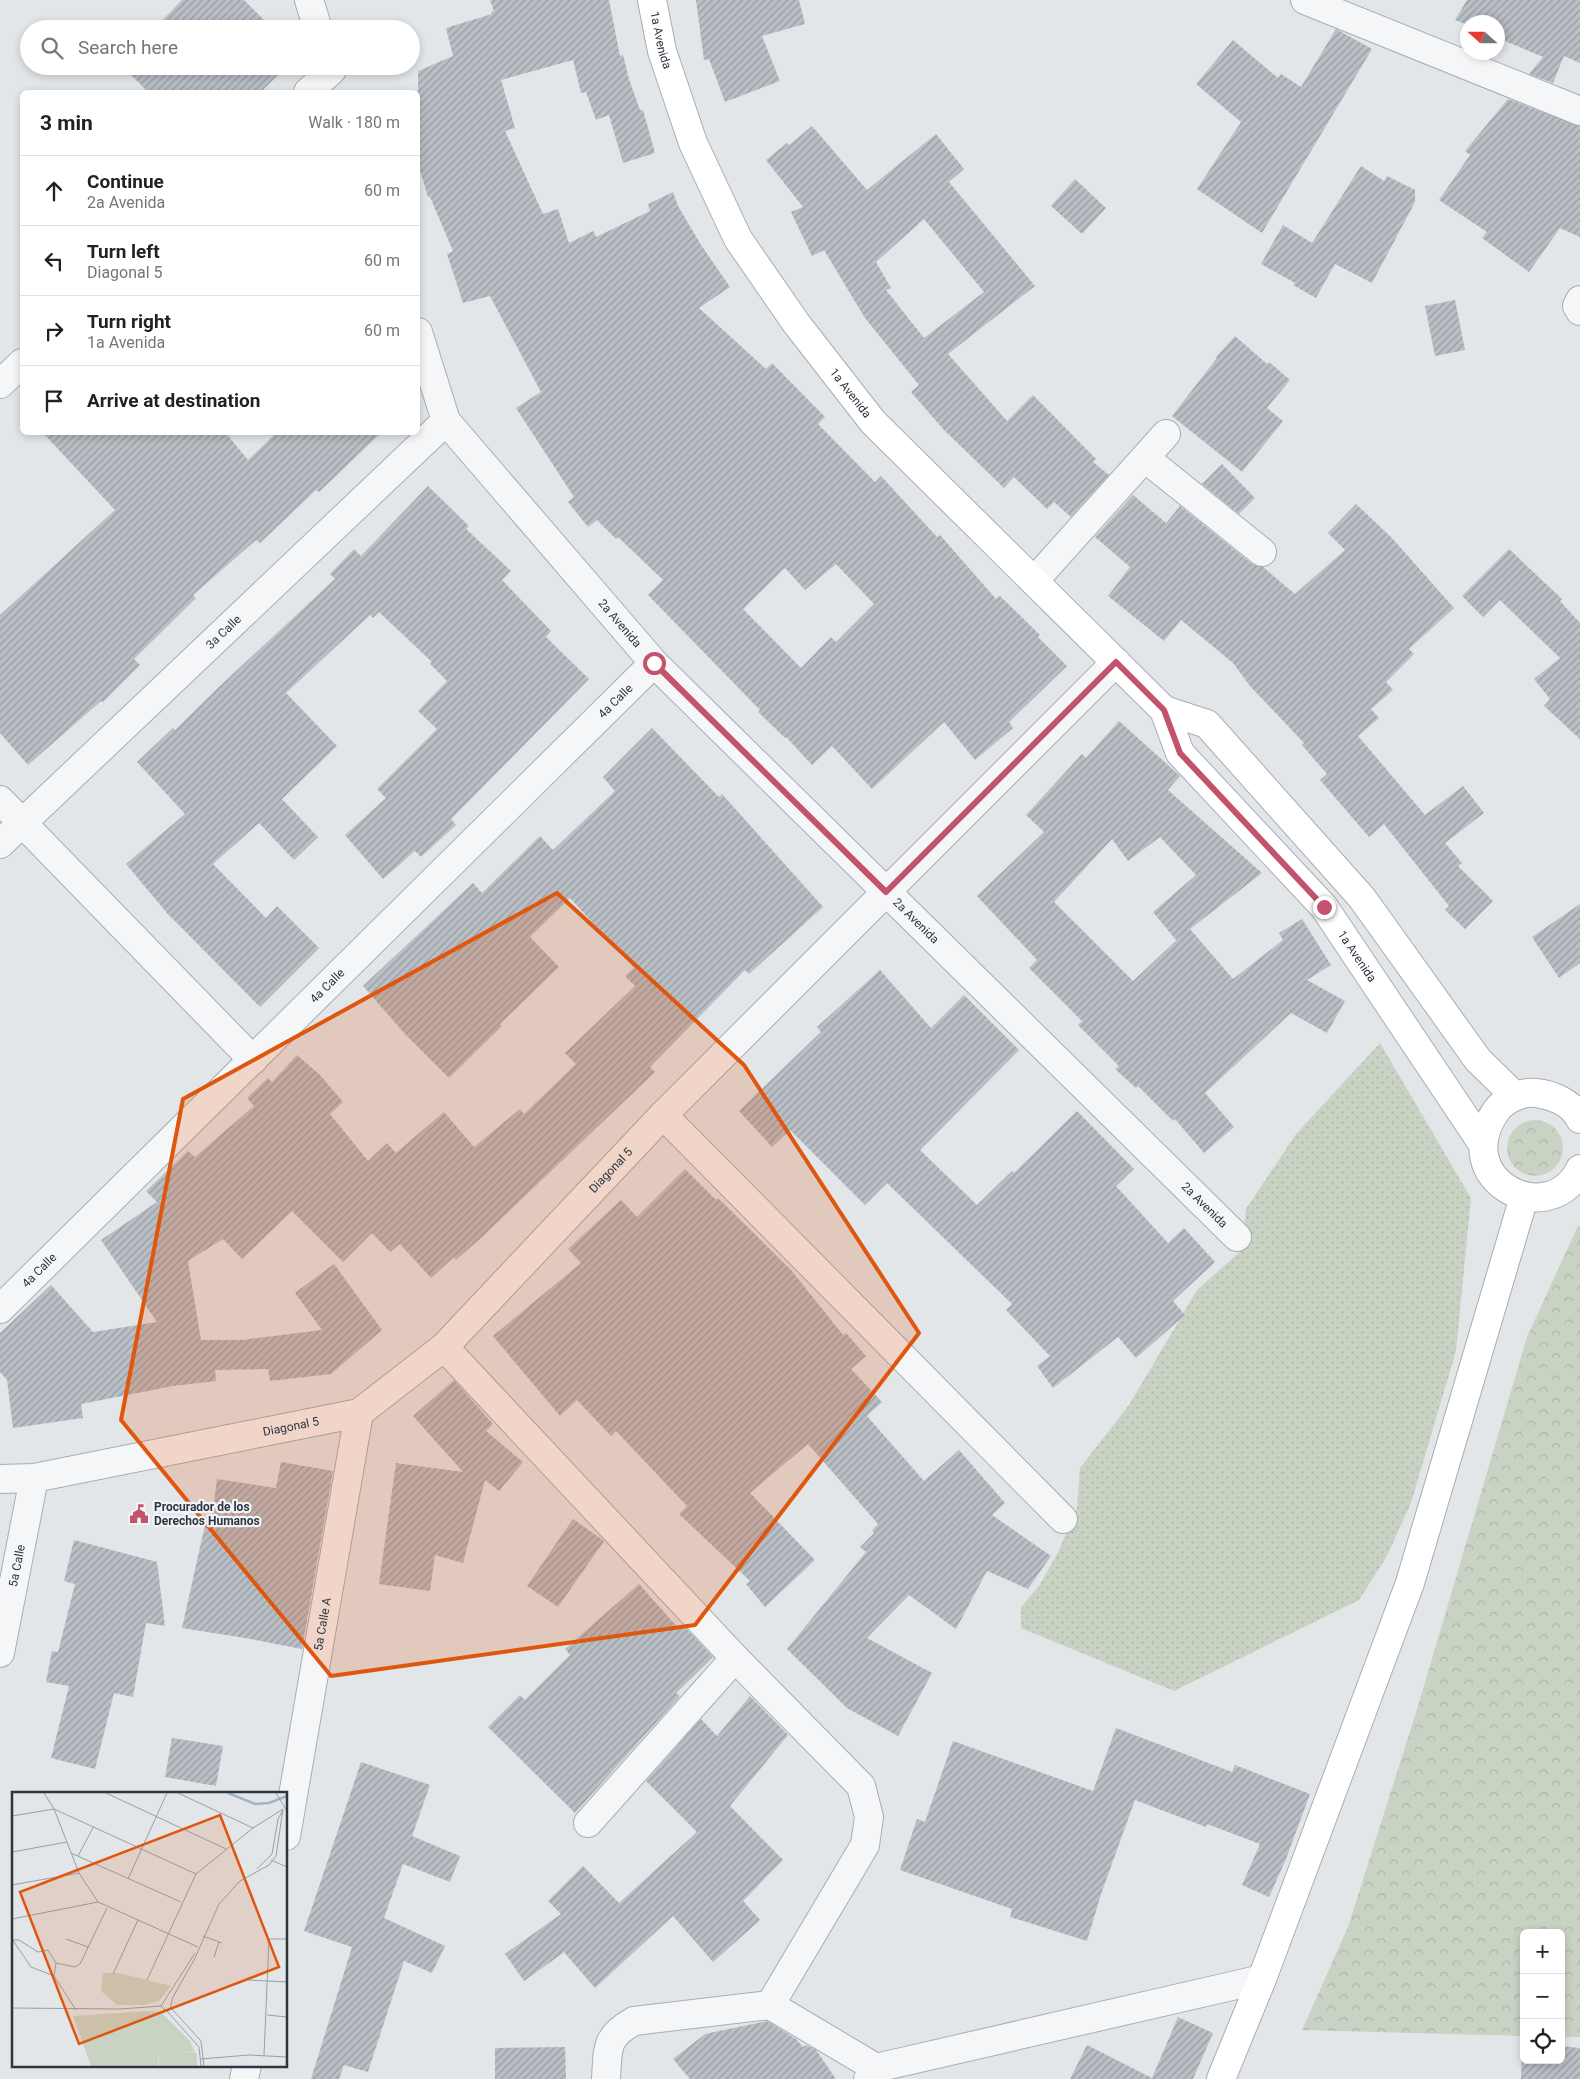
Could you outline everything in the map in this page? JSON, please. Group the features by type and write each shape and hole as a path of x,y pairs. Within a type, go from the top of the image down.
{"main road":[{"name":"1a Avenida","path":"652,0 662,52 694,142 738,239 796,323 874,422 1164,710 1180,753 1324,907 1482,1143"},
{"name":"1a Avenida","path":"1164,710 1207,724 1362,898 1478,1060 1516,1096"},
{"path":"1579,1117 1566,1103 1550,1095 1533,1093 1516,1096 1499,1107 1487,1124 1482,1143 1485,1161 1493,1177 1507,1190 1524,1197 1544,1197 1562,1190 1576,1177 1580,1169"},
{"path":"1222,2079 1262,1979 1410,1583 1524,1197"}],"street":[{"path":"309,0 315,20"},
{"path":"1305,0 1580,111"},
{"path":"311,90 334,76"},
{"path":"1580,300 1577,306 1580,311"},
{"name":"2a Avenida","path":"420,338 446,421 654,663 1237,1237"},
{"path":"0,384 20,365"},
{"name":"3a Calle","path":"0,844 446,421"},
{"path":"1034,581 1166,434"},
{"path":"1145,458 1262,552"},
{"name":"Diagonal 5","path":"0,1479 34,1478 359,1413 444,1347 663,1115 1116,662"},
{"name":"4a Calle","path":"0,1309 654,663"},
{"path":"0,800 253,1060"},
{"path":"663,1115 1063,1519"},
{"path":"444,1347 735,1658 861,1786 869,1817 865,1845 770,2005"},
{"name":"5a Calle A","path":"288,1824 359,1413"},
{"name":"5a Calle","path":"0,1653 34,1478"},
{"path":"588,1823 735,1658"},
{"path":"606,2079 608,2046 618,2030 634,2020 770,2005 872,2074 1262,1979"},
{"path":"244,2079 247,2066"}],"highlighted area":[{"path":"557,893 744,1065 919,1333 695,1625 331,1676 121,1420 183,1099"}],"green space":[{"path":"1380,1043 1471,1198 1456,1351 1411,1503 1387,1556 1359,1600 1174,1691 1021,1628 1021,1607 1039,1586 1058,1552 1077,1508 1080,1468 1129,1405 1197,1290 1242,1250 1246,1209 1296,1134"},
{"path":"1535,1120 1546,1122 1555,1128 1561,1137 1563,1148 1561,1159 1555,1168 1546,1174 1535,1176 1524,1174 1515,1168 1509,1159 1507,1148 1509,1137 1515,1128 1524,1122"},
{"path":"1578,1226 1580,1226 1580,2037 1565,2037 1565,1929 1520,1929 1520,2036 1302,2030 1348,1927 1418,1706 1527,1337"}],"building":[{"path":"182,0 244,0 264,20 163,20"},
{"path":"490,0 609,0 620,56 623,55 640,110 643,110 655,153 623,163 609,115 596,120 586,92 581,93 573,60 501,80 515,128 505,131 543,214 558,209 569,243 593,231 596,237 650,211 648,204 673,192 678,206 701,245 730,287 699,308 766,369 772,363 825,417 818,424 875,482 881,476 937,537 940,535 996,599 1000,596 1040,635 1038,637 1067,666 1009,722 1013,728 975,760 944,722 872,789 832,746 812,765 786,737 758,712 760,710 648,595 663,580 618,537 616,539 597,520 588,527 568,502 574,497 516,408 541,392 490,296 463,303 447,254 453,251 430,197 428,197 420,171 420,90 418,90 418,75 420,75 420,70 453,56 446,28 492,14 491,12 494,11","holes":["836,564 874,604 836,642 831,637 801,668 743,609 785,568 805,590"]},
{"path":"696,0 799,0 805,24 762,36 780,81 725,102 709,59 704,60"},
{"path":"1467,0 1580,0 1580,63 1564,56 1553,83 1529,74 1543,57 1505,41 1505,15 1460,15 1460,22 1455,20"},
{"path":"1336,29 1372,49 1262,233 1197,189 1241,122 1196,84 1233,40 1278,78 1281,74 1301,87"},
{"path":"131,75 278,75 263,90 146,90"},
{"path":"1508,99 1580,126 1580,237 1560,228 1529,272 1482,238 1487,232 1439,200 1470,155 1465,151"},
{"path":"812,126 867,190 936,134 964,169 949,182 1035,286 948,354 1007,421 1033,395 1096,459 1093,462 1109,475 1071,517 1054,502 1047,509 1014,477 1004,488 944,430 911,392 919,385 865,318 824,250 812,256 791,212 803,207 766,160 787,143 789,145","holes":["924,219 984,292 924,338 886,290 891,288 876,262"]},
{"path":"1361,166 1384,181 1387,176 1415,190 1415,202 1372,283 1335,264 1316,298 1293,285 1295,283 1261,264 1283,225 1312,243"},
{"path":"1075,179 1106,208 1082,234 1051,206"},
{"path":"1455,300 1465,350 1435,356 1425,306"},
{"path":"1235,336 1267,364 1269,362 1290,380 1267,408 1283,421 1242,472 1172,416 1216,357"},
{"path":"45,435 227,435 248,460 274,435 379,435 319,492 316,490 260,543 256,540 193,595 196,598 134,659 140,665 103,702 101,701 28,765 0,733 0,615 115,510"},
{"path":"1222,464 1255,498 1239,514 1202,484"},
{"path":"428,486 469,526 466,529 511,571 502,580 551,631 546,637 589,679 451,819 456,825 421,857 415,851 383,879 345,835 386,798 377,789 437,729 418,711 447,681 430,664 432,662 379,612 373,618 370,615 286,693 337,746 282,799 318,837 294,860 259,823 213,864 266,918 277,906 319,948 260,1007 167,913 126,864 185,814 137,762 173,728 175,730 335,579 330,574 354,549 361,556"},
{"path":"1133,495 1166,523 1180,506 1252,564 1263,567 1295,594 1345,550 1328,533 1356,504 1392,538 1454,608 1409,649 1414,654 1386,682 1393,690 1371,709 1379,718 1358,736 1425,815 1463,786 1484,813 1445,843 1462,863 1458,866 1493,901 1465,929 1445,910 1449,906 1384,824 1369,837 1320,780 1327,774 1302,745 1304,743 1250,686 1233,663 1181,620 1164,641 1108,596 1130,567 1095,537"},
{"path":"1509,549 1562,599 1560,601 1580,623 1580,739 1544,706 1550,699 1534,679 1560,658 1500,600 1483,617 1462,596"},
{"path":"1119,721 1180,776 1168,790 1262,873 1190,929 1233,979 1283,940 1279,933 1302,919 1331,965 1307,980 1345,1001 1327,1033 1291,1013 1205,1093 1234,1127 1204,1153 1175,1119 1173,1121 1138,1086 1136,1088 1115,1069 1119,1066 1078,1025 1082,1021 1029,968 1037,960 977,896 1044,832 1026,815 1082,754 1086,758","holes":["1160,837 1196,875 1153,912 1176,940 1182,935 1133,981 1054,902 1112,839 1128,861"]},
{"path":"652,728 719,797 722,794 823,907 749,974 745,970 650,1067 655,1072 482,1237 456,1260 454,1257 431,1278 400,1244 390,1252 372,1233 343,1262 292,1211 242,1259 223,1239 188,1261 201,1340 242,1340 322,1330 295,1293 334,1264 382,1330 331,1374 270,1381 268,1369 215,1370 216,1381 173,1386 81,1404 83,1418 13,1428 7,1380 0,1372 0,1333 51,1285 93,1332 157,1322 101,1240 157,1202 146,1191 188,1151 195,1157 254,1106 247,1098 268,1078 272,1082 297,1055 320,1075 343,1102 330,1114 368,1161 387,1143 396,1153 444,1112 474,1147 520,1109 524,1114 576,1064 565,1053 635,986 625,976 634,968 570,898 530,937 559,967 500,1024 502,1026 449,1078 406,1035 363,986 473,883 482,893 540,836 553,850 615,791 603,777"},
{"path":"1580,904 1580,963 1559,978 1532,937"},
{"path":"880,970 931,1028 964,995 1019,1050 920,1150 977,1205 1012,1171 1014,1173 1077,1111 1134,1169 1116,1186 1168,1243 1184,1228 1215,1262 1173,1301 1185,1315 1136,1358 1118,1337 1053,1388 1037,1366 1050,1356 1006,1310 1012,1304 887,1183 865,1205 790,1130 772,1147 739,1111 821,1032 817,1027"},
{"path":"685,1169 716,1200 718,1198 791,1270 843,1335 846,1333 866,1356 851,1369 882,1402 867,1416 924,1481 959,1450 1005,1503 992,1515 1051,1556 1028,1589 987,1571 956,1629 909,1595 867,1638 932,1673 898,1736 847,1708 787,1649 866,1552 860,1547 874,1533 872,1530 878,1524 808,1444 750,1493 815,1560 765,1607 746,1584 750,1581 679,1514 687,1506 616,1431 611,1436 577,1400 560,1416 493,1336 581,1263 568,1249 621,1200 637,1217"},
{"path":"454,1380 493,1424 486,1431 523,1462 499,1491 485,1480 463,1563 435,1555 430,1591 379,1584 396,1463 463,1472 413,1416"},
{"path":"281,1462 333,1471 302,1649 182,1628 207,1516 212,1517 217,1479 276,1488"},
{"path":"573,1519 604,1541 558,1607 527,1586"},
{"path":"74,1540 157,1562 165,1626 146,1623 133,1697 114,1693 95,1769 51,1758 69,1686 46,1682 52,1651 58,1652 75,1584 64,1581"},
{"path":"639,1584 679,1629 683,1625 713,1657 676,1693 680,1696 575,1813 488,1727 520,1695 525,1700 570,1655 565,1649"},
{"path":"750,1696 788,1735 730,1806 783,1860 743,1901 760,1920 713,1962 673,1916 595,1988 563,1951 563,1953 524,1981 505,1954 561,1914 548,1901 583,1866 619,1903 697,1832 646,1781 701,1719 717,1736"},
{"path":"1116,1728 1232,1772 1235,1765 1310,1794 1286,1859 1269,1897 1242,1885 1260,1844 1207,1824 1206,1827 1135,1800 1101,1894 1087,1941 1010,1917 1012,1909 900,1870 917,1819 925,1822 953,1741 1093,1791"},
{"path":"172,1738 223,1746 216,1786 165,1777"},
{"path":"361,1762 430,1785 412,1836 460,1856 450,1882 403,1864 384,1918 445,1946 432,1973 404,1961 368,2072 344,2065 339,2079 311,2079 352,1947 304,1931"},
{"path":"1178,2017 1213,2033 1193,2079 1070,2079 1087,2045 1152,2078"},
{"path":"767,2021 796,2039 803,2047 806,2045 816,2050 836,2079 690,2079 673,2059 705,2034"},
{"path":"1565,2046 1580,2048 1580,2079 1521,2079 1521,2064 1565,2064"},
{"path":"565,2047 566,2079 495,2079 495,2048"}],"place":[{"name":"Procurador de los Derechos Humanos","path":"139,1514"}],"route":[{"path":"654,663 886,892 1116,662 1164,710 1180,753 1324,907"}]}
